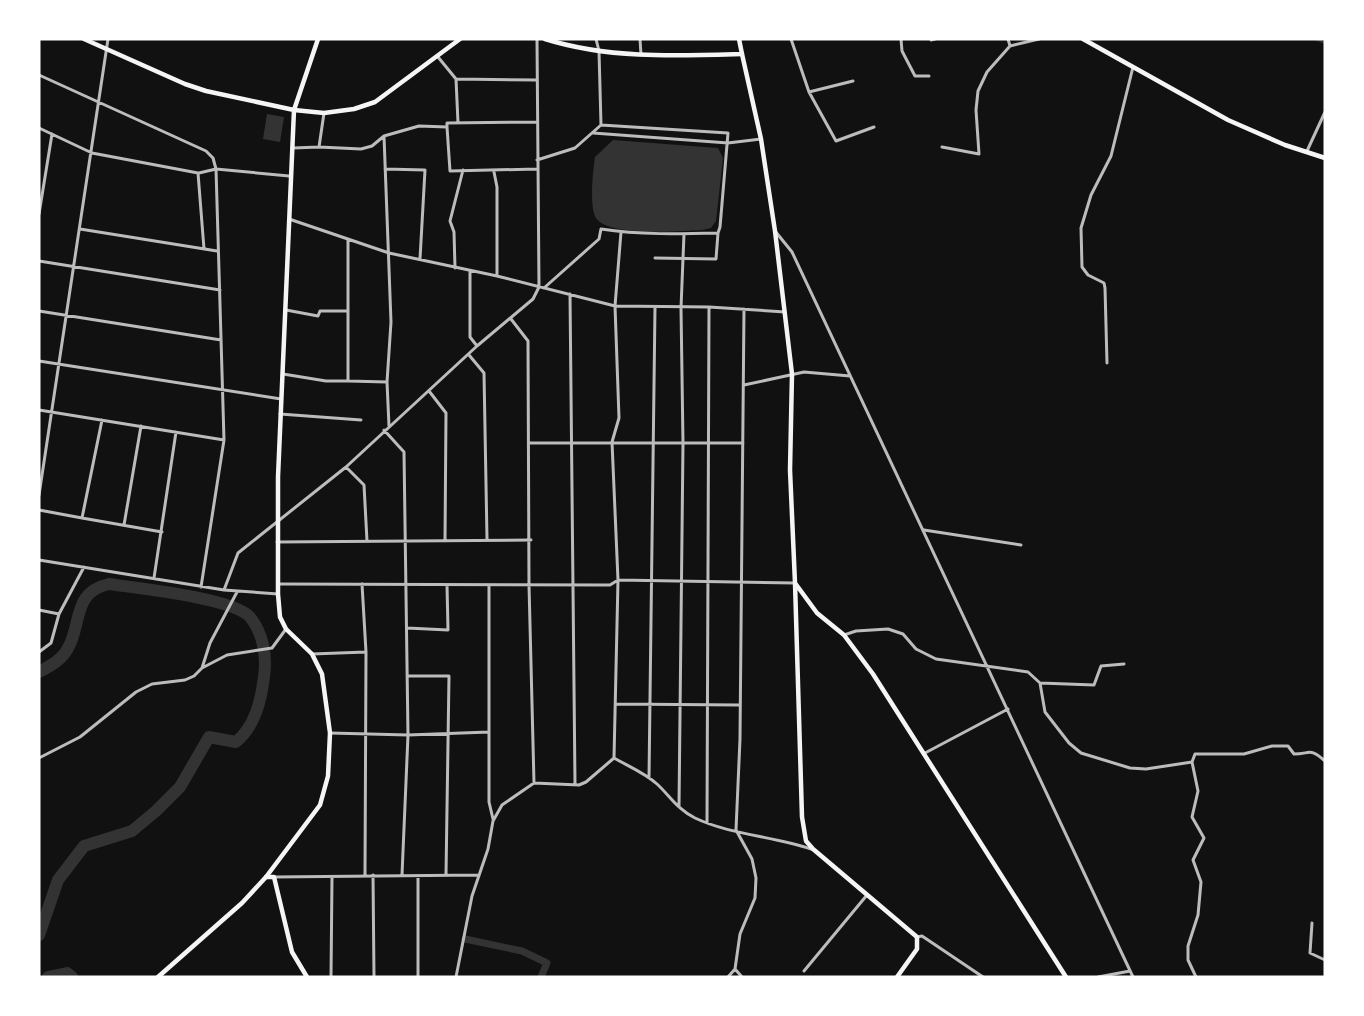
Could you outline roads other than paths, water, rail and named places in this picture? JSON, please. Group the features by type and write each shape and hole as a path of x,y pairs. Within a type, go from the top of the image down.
{"main road":[{"path":"84,39 184,84 294,110 324,113 354,109 375,102 460,39"},
{"path":"158,977 242,903 266,877 320,805 328,776 330,733 322,674 312,654 286,629 280,618 277,584 280,414 291,148 294,110 318,39"},
{"path":"545,39 599,51 641,55 742,54"},
{"path":"739,39 760,139 775,231 792,374 790,470 802,817 806,841 917,937 917,949 897,977"},
{"path":"1083,39 1228,120 1285,145 1325,158"},
{"path":"795,584 812,607 844,635 873,674 1034,922 1066,977"},
{"path":"266,877 274,877 292,952 307,977"}],"street":[{"path":"39,495 108,39"},
{"path":"224,590 238,553 346,467 477,346 533,299 539,286 537,39"},
{"path":"537,160 575,148 601,125 599,51 596,39"},
{"path":"640,39 641,55"},
{"path":"791,39 809,92 836,141 874,127"},
{"path":"901,39 902,51 915,76 929,76"},
{"path":"1008,39 1010,46"},
{"path":"942,147 979,154 976,110 978,92 987,72 1010,46 1039,39"},
{"path":"438,57 456,79 458,123"},
{"path":"1107,363 1105,288 1100,280 1085,273 1081,228 1091,195 1112,156 1133,67"},
{"path":"39,75 206,152 213,158 216,169 224,440 201,587"},
{"path":"456,79 537,80"},
{"path":"809,92 853,81"},
{"path":"1307,152 1325,112"},
{"path":"319,147 324,113"},
{"path":"537,122 447,123 450,171 494,172 537,169"},
{"path":"601,125 728,133 722,220 718,233 716,258 655,258"},
{"path":"291,148 361,149 372,146 384,136 419,126 447,127"},
{"path":"39,128 92,153 198,173 216,169 289,176"},
{"path":"39,214 52,134"},
{"path":"592,134 728,143 760,139"},
{"path":"384,136 391,322 387,382 389,426"},
{"path":"386,170 425,170 420,259"},
{"path":"455,268 454,232 450,221 463,170"},
{"path":"494,172 497,187 497,276"},
{"path":"198,173 204,249"},
{"path":"288,219 389,254 497,276 615,306 709,307 785,312"},
{"path":"80,229 218,251"},
{"path":"544,288 599,239 601,229 621,232 718,233"},
{"path":"775,231 792,252 872,426 990,668 1133,977"},
{"path":"456,977 493,821 502,804 534,783 575,784 592,778 614,758 618,580 612,442 619,418 615,306 621,232"},
{"path":"679,807 683,443 681,308 684,234"},
{"path":"348,239 348,381"},
{"path":"39,261 220,290"},
{"path":"470,271 470,337 477,346"},
{"path":"570,294 575,784"},
{"path":"707,823 709,307"},
{"path":"649,778 654,308"},
{"path":"728,977 735,969 740,934 755,898 756,878 752,860 736,830 744,309"},
{"path":"285,310 318,316 320,311 348,311"},
{"path":"39,311 222,340"},
{"path":"511,319 528,341 531,540 529,585 534,783"},
{"path":"469,355 484,373 488,540"},
{"path":"39,361 281,399"},
{"path":"744,385 804,372 850,376"},
{"path":"283,374 327,381 387,382"},
{"path":"429,391 446,412 445,541"},
{"path":"39,410 224,440"},
{"path":"280,414 362,420"},
{"path":"82,518 102,420"},
{"path":"124,525 141,426"},
{"path":"384,430 404,452 408,735 402,875"},
{"path":"154,579 176,432"},
{"path":"530,443 743,443"},
{"path":"346,467 364,485 367,541"},
{"path":"39,510 162,532"},
{"path":"924,530 1021,545"},
{"path":"277,542 531,540"},
{"path":"39,560 201,587 278,594"},
{"path":"39,652 51,643 59,614 84,567"},
{"path":"277,584 610,585 618,580 680,580 795,584"},
{"path":"363,584 366,652 365,875"},
{"path":"407,628 448,630 447,585"},
{"path":"489,585 489,802 493,821"},
{"path":"202,668 210,643 237,592"},
{"path":"39,610 59,614"},
{"path":"844,635 856,631 888,628 903,634 925,655 952,663 1028,672 1040,683 1045,712 1069,743 1082,753 1130,768 1146,769 1192,762"},
{"path":"39,758 80,737 136,692 152,684 185,680 227,655 254,653 272,648 286,629"},
{"path":"312,654 366,652"},
{"path":"1040,683 1094,686 1101,666 1124,664"},
{"path":"407,676 449,676 446,875"},
{"path":"616,704 739,705"},
{"path":"924,754 1008,709"},
{"path":"330,733 447,735 489,732"},
{"path":"1196,977 1188,960 1188,946 1196,924 1201,882 1193,860 1204,838 1192,817 1198,791 1192,762 1194,754 1244,754 1272,746 1288,746 1294,754 1307,750 1316,753 1325,761"},
{"path":"614,758 649,778 659,786 669,801 692,817 707,823 813,849"},
{"path":"274,877 479,874"},
{"path":"331,977 332,876"},
{"path":"373,876 374,977"},
{"path":"418,876 418,977"},
{"path":"804,971 868,894"},
{"path":"1312,922 1310,953 1325,960"},
{"path":"917,937 922,936 942,948 983,977"},
{"path":"735,969 742,977"},
{"path":"1098,977 1130,971"}],"waterway":[{"path":"1315,39 1325,43"},
{"path":"39,672 55,662 65,652 72,639 83,601 97,588 109,584 205,599 240,610 250,617 258,630 265,661 259,704 243,736 236,742 209,737 180,787 156,811 132,831 84,846 58,880 39,935"},
{"path":"465,939 522,951 547,963 541,977"},
{"path":"48,977 67,973 72,977"}]}
